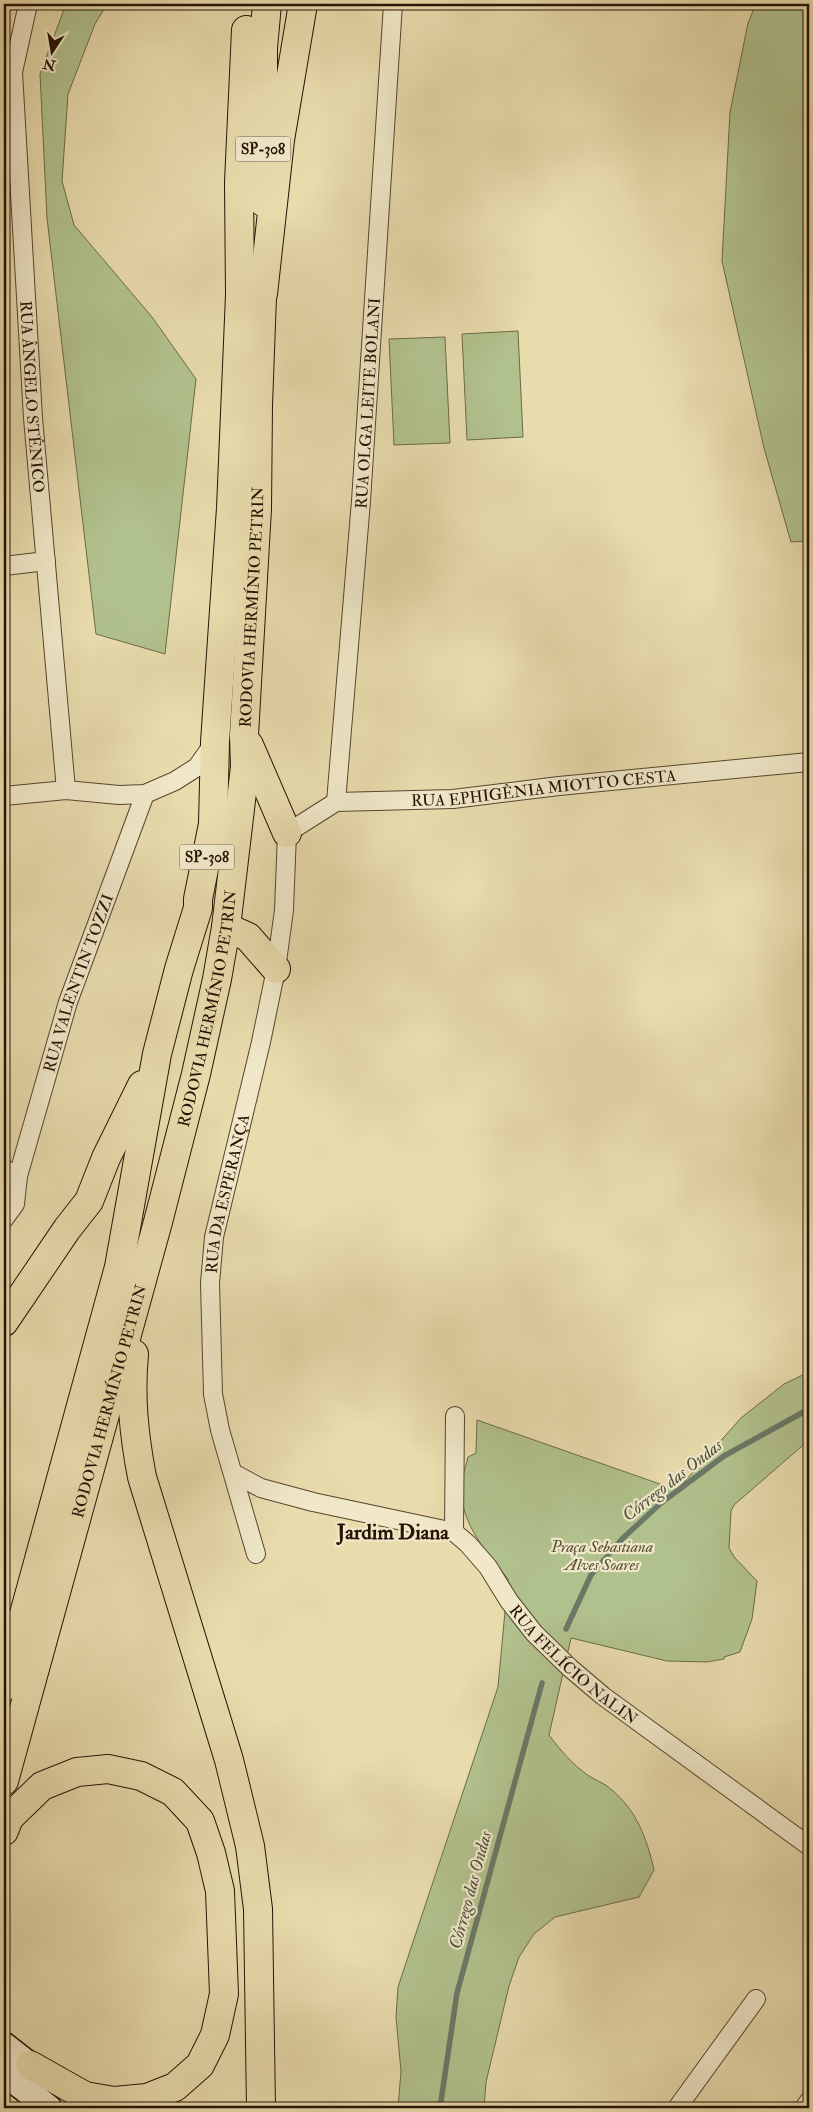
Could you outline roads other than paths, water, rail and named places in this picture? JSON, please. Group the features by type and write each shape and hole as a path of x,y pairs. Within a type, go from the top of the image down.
{"main road":[{"name":"RODOVIA HERMÍNIO PETRIN","path":"4,1687 119,1266 157,1054 179,969 198,908 198,899 213,824 215,742 232,508 240,295 240,182 248,4"},
{"name":"RODOVIA HERMÍNIO PETRIN","path":"4,1781 158,1222 196,1074 217,979 226,927 245,767 244,735 257,509 258,405 263,294 263,48 267,4"},
{"path":"263,294 280,140 303,4"},
{"path":"244,735 286,833"},
{"path":"226,927 248,937 276,969"},
{"path":"4,1322 66,1229 89,1201 106,1158 157,1054"},
{"path":"158,1222 136,1341 131,1385 135,1443 142,1477 229,1760 250,1846 258,1909 261,2108"},
{"path":"4,1831 9,1818 42,1786 77,1772 108,1769 141,1776 173,1792 200,1821 211,1853 220,1891 224,1994 215,2035 200,2065 175,2087 147,2098 114,2101 85,2096 30,2065"}],"street":[{"name":"RUA ÂNGELO STÊNICO","path":"28,4 8,72 33,418 66,790"},
{"name":"RUA OLGA LEITE BOLANI","path":"336,802 361,501 393,4"},
{"path":"4,566 46,561"},
{"path":"4,796 66,790 119,795 146,794 175,781 197,767 215,742"},
{"name":"RUA EPHIGÊNIA MIOTTO CESTA","path":"336,802 453,799 559,786 809,762"},
{"name":"RUA VALENTIN TOZZI","path":"4,1219 14,1204 11,1173 68,1002 146,794"},
{"path":"286,833 336,802"},
{"name":"RUA DA ESPERANÇA","path":"256,1554 220,1430 214,1394 210,1283 214,1237 261,1042 276,969 284,910 286,833"},
{"path":"232,1474 261,1488 313,1502 454,1532 455,1416"},
{"name":"RUA FELÍCIO NALIN","path":"454,1532 468,1544 488,1567 509,1601 534,1633 570,1668 603,1696 809,1846"},
{"path":"677,2108 756,1999"},
{"path":"4,2045 85,2108"},
{"path":"4,2073 49,2108"},
{"path":"804,2108 809,2101"}],"waterway":[{"name":"Córrego das Ondas","path":"566,1629 591,1575 622,1539 661,1503 724,1456 809,1409"},
{"name":"Córrego das Ondas","path":"440,2108 457,1993 542,1683"}],"district":[{"name":"Jardim Diana","path":"393,1532"}],"park label":[{"name":"Praça Sebastiana Alves Soares","path":"602,1555"}]}
